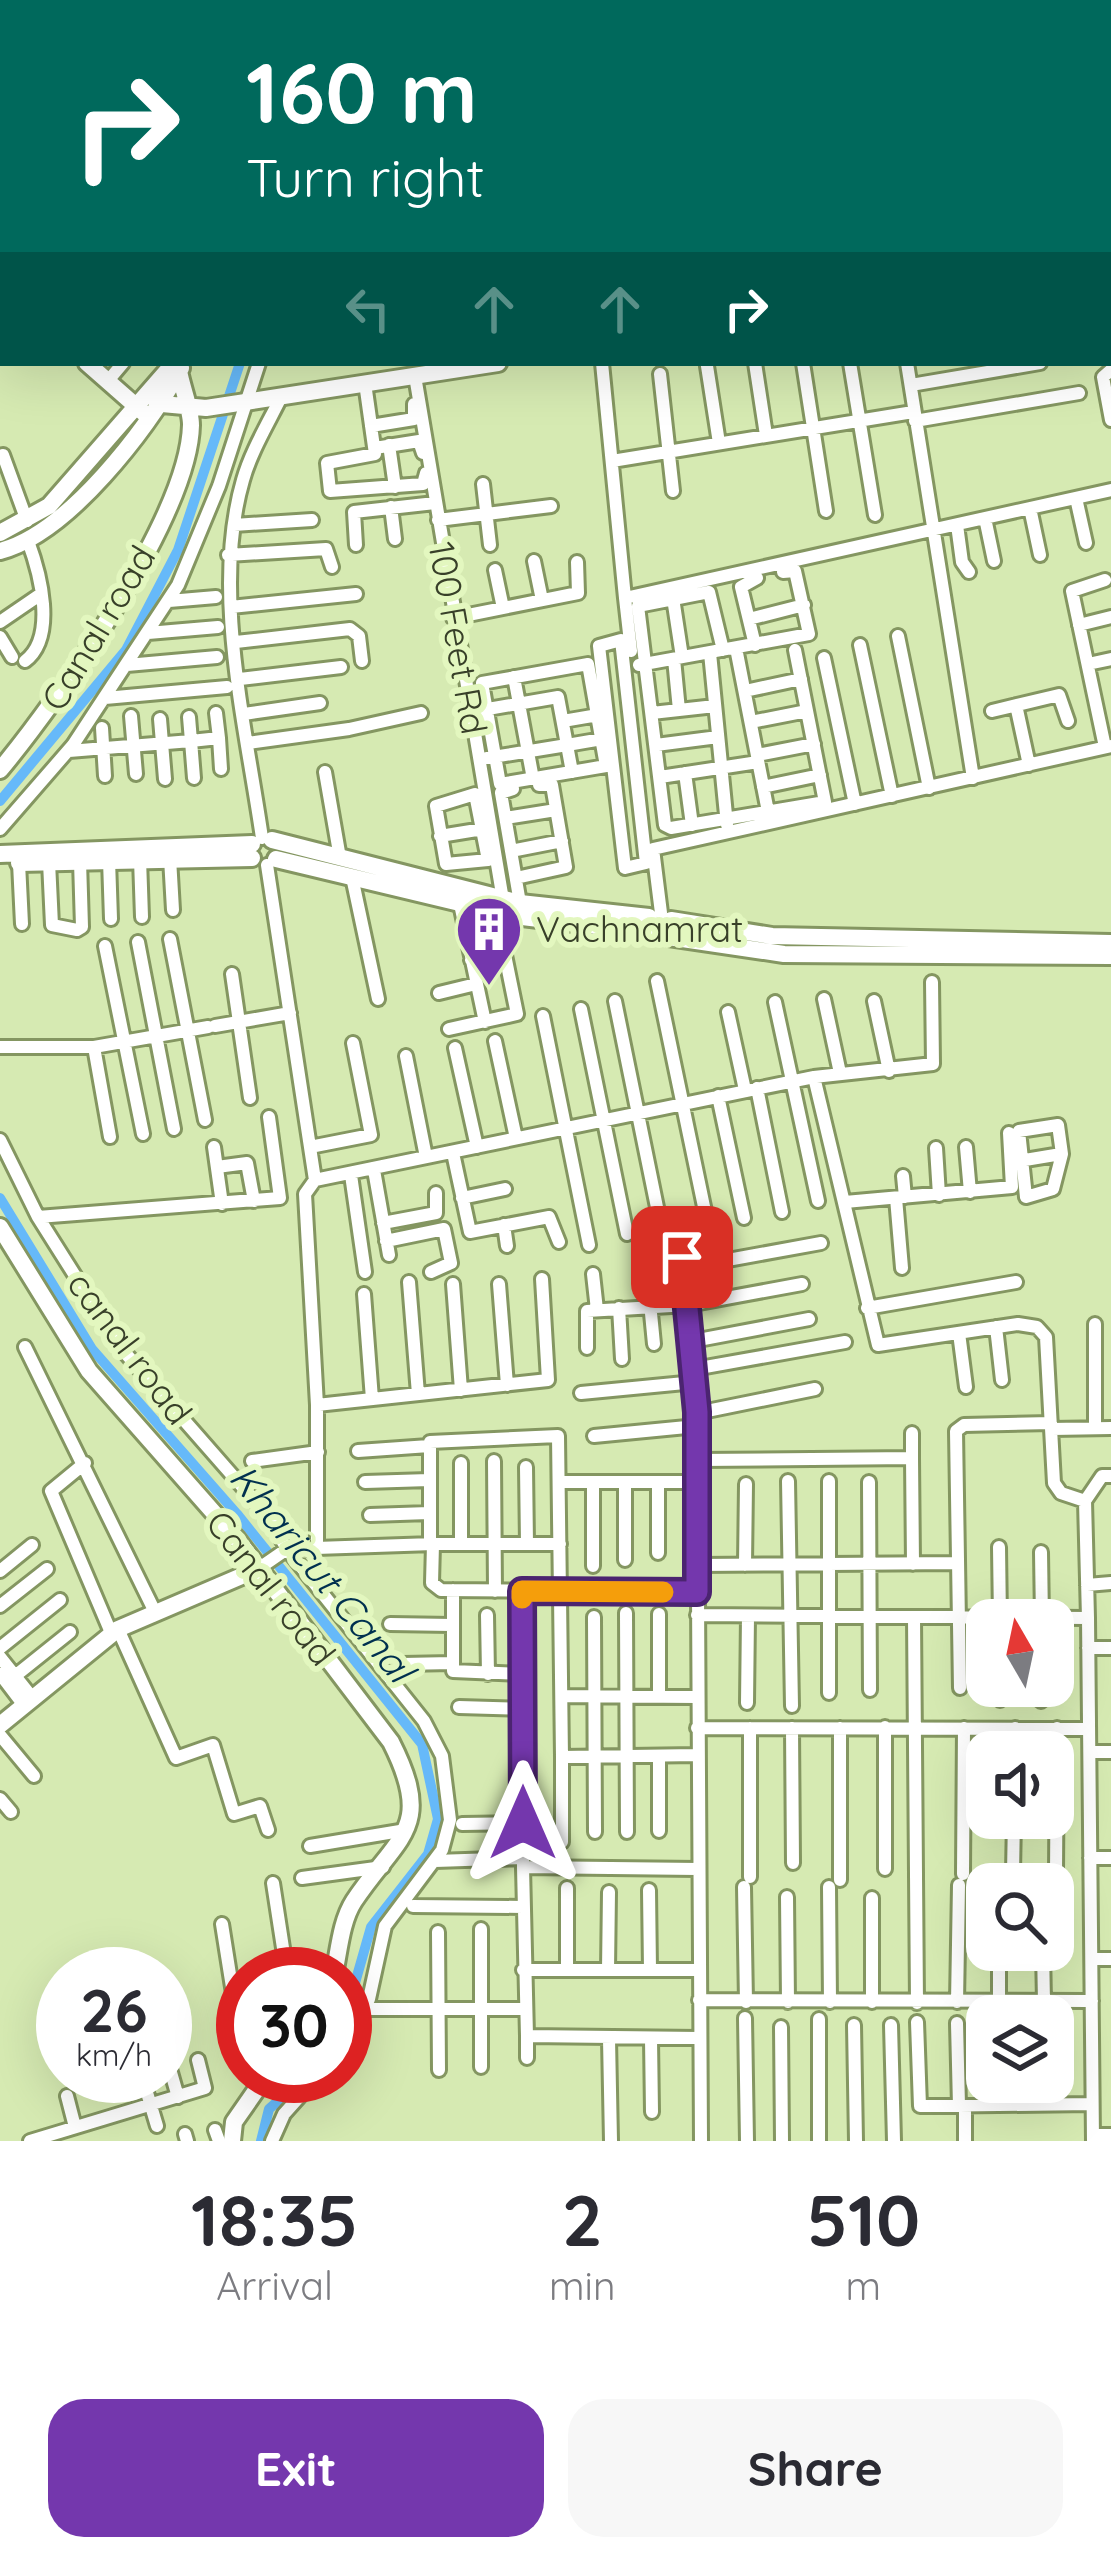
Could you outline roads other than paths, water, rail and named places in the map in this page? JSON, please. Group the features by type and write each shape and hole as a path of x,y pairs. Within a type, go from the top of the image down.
{"street":[{"path":"90,366 107,382 150,407 206,408 479,366"},
{"path":"107,382 120,366"},
{"path":"0,551 28,541 72,506 178,366"},
{"name":"Canal road","path":"0,770 40,722 141,565 190,435 178,366"},
{"name":"canal road","path":"0,829 68,751 169,601 219,486 242,402 258,366"},
{"path":"602,366 626,598 652,713 665,824 727,826"},
{"path":"707,366 719,443"},
{"path":"755,366 766,435"},
{"path":"804,366 826,512"},
{"path":"851,366 875,515"},
{"path":"908,366 930,531 974,778"},
{"path":"911,385 1022,366"},
{"path":"1110,410 1102,376 1111,370"},
{"path":"660,374 673,491"},
{"name":"100 Feet Rd","path":"415,376 488,829 512,902"},
{"path":"365,383 371,426 395,487"},
{"path":"611,460 1079,393"},
{"path":"282,395 243,477 229,554 236,642 233,683 244,714 315,1180 305,1194 318,1453 317,1546"},
{"path":"371,426 414,419 414,404"},
{"path":"0,533 28,521 150,407"},
{"path":"422,443 427,480 330,491 327,463 373,456 382,447 422,443"},
{"path":"3,454 28,521"},
{"path":"483,484 490,545"},
{"path":"0,495 15,489"},
{"path":"626,598 1111,490"},
{"path":"1076,498 1086,544"},
{"path":"356,545 354,512 435,503"},
{"path":"438,520 551,506"},
{"path":"391,508 394,539"},
{"path":"1030,508 1040,555"},
{"path":"985,518 994,561"},
{"path":"234,525 312,520"},
{"path":"957,525 962,562 969,572"},
{"path":"0,637 18,659 38,646 41,594 28,541"},
{"path":"229,554 326,548 332,567"},
{"path":"535,561 542,600"},
{"path":"453,618 580,592 577,562"},
{"path":"495,570 503,608"},
{"path":"639,665 723,650 809,634 790,570 742,583 755,644"},
{"path":"653,849 727,826 854,804 1108,746 1073,588 1105,580"},
{"path":"631,685 639,665 638,607 709,592 723,650 745,691 769,819"},
{"path":"231,607 356,593"},
{"path":"0,622 41,594"},
{"path":"169,601 216,597"},
{"path":"673,598 679,710"},
{"path":"749,619 804,605"},
{"path":"1079,625 1111,617"},
{"path":"148,633 218,627"},
{"path":"236,642 350,629 359,636 362,661"},
{"path":"898,635 929,788"},
{"path":"604,689 599,644 621,640 631,685 646,824 644,866 624,868 614,782 605,737 598,716 588,664 482,683 500,784 606,766 605,737 604,689"},
{"path":"860,645 892,796"},
{"path":"723,650 715,706 727,826"},
{"path":"769,819 825,802 795,650"},
{"path":"127,664 218,657"},
{"path":"824,658 854,804"},
{"path":"1088,664 1111,659"},
{"path":"105,698 341,667"},
{"path":"553,669 572,772"},
{"path":"514,676 533,779"},
{"path":"745,691 801,679"},
{"path":"604,689 631,685"},
{"path":"992,711 1061,696 1068,721"},
{"path":"470,712 558,697"},
{"path":"1095,701 1111,699"},
{"path":"244,714 320,703"},
{"path":"1016,705 1029,765"},
{"path":"652,713 715,706"},
{"path":"248,742 349,729 421,712"},
{"path":"751,722 807,712"},
{"path":"216,713 221,769"},
{"path":"130,716 136,775"},
{"path":"563,721 598,716"},
{"path":"189,717 194,778"},
{"path":"160,719 165,779"},
{"path":"102,728 106,776"},
{"path":"478,760 636,732"},
{"path":"656,745 718,736"},
{"path":"68,751 219,738"},
{"path":"660,777 721,768 814,743"},
{"path":"325,772 340,858"},
{"path":"686,773 692,825"},
{"path":"763,787 820,775"},
{"path":"614,782 641,779"},
{"path":"512,902 516,878 503,791 550,783 565,869 516,878"},
{"path":"475,794 488,829 486,861 446,864 440,836 437,805 475,794"},
{"path":"506,818 556,810"},
{"path":"619,826 646,824"},
{"path":"646,824 653,849 659,924"},
{"path":"440,836 488,829"},
{"path":"511,850 562,841"},
{"path":"0,858 264,851 340,858 512,902 659,924 768,953 1111,956"},
{"path":"0,858 20,863 264,851 460,904 772,936 1111,943"},
{"path":"170,858 173,910"},
{"path":"140,859 142,917"},
{"path":"110,860 111,919"},
{"path":"49,862 52,925 77,930 82,927 80,861"},
{"path":"20,863 22,924"},
{"path":"352,877 378,999"},
{"path":"460,904 485,1022"},
{"path":"170,939 205,1120"},
{"path":"138,942 174,1129"},
{"path":"105,946 143,1133"},
{"path":"448,1029 517,1014 505,955 471,960"},
{"path":"232,974 250,1098"},
{"path":"657,981 707,1221"},
{"path":"315,1180 791,1081 934,1064 932,982"},
{"path":"439,993 476,984"},
{"path":"824,999 840,1073"},
{"path":"874,1000 889,1071"},
{"path":"615,1001 660,1222"},
{"path":"775,1002 818,1202"},
{"path":"581,1009 627,1234"},
{"path":"728,1012 782,1212"},
{"path":"0,1048 94,1047 290,1013"},
{"path":"543,1016 589,1245"},
{"path":"495,1041 517,1138"},
{"path":"310,1148 371,1135 353,1042"},
{"path":"94,1047 110,1137"},
{"path":"455,1048 477,1147"},
{"path":"47,1051 49,1067"},
{"path":"406,1056 426,1157"},
{"path":"814,1077 878,1345 1025,1324 1046,1337 1056,1488 1085,1502"},
{"path":"718,1096 743,1218"},
{"path":"38,1217 276,1199 283,1193 269,1117"},
{"path":"845,1202 1013,1186 1017,1161 1018,1131 1058,1125 1062,1154 1050,1192 1026,1197 1017,1161 1009,1133"},
{"name":"canal road","path":"0,1140 38,1217 120,1347 267,1515 285,1545 424,1721 442,1756 450,1820 435,1861"},
{"path":"214,1147 222,1204"},
{"path":"936,1148 940,1195"},
{"path":"966,1148 970,1192"},
{"path":"453,1153 474,1250"},
{"path":"1017,1161 1054,1155"},
{"path":"217,1167 248,1163 254,1202"},
{"path":"374,1169 387,1248 444,1229 451,1263 431,1272"},
{"path":"351,1175 365,1272"},
{"path":"902,1268 903,1176"},
{"path":"462,1198 506,1189"},
{"path":"383,1223 436,1213 436,1193"},
{"path":"470,1232 551,1217 559,1242"},
{"path":"503,1226 508,1246"},
{"name":"Canal road","path":"0,1227 89,1371 261,1567 391,1742 410,1791 407,1830"},
{"path":"701,2141 698,1460 693,1341 683,1262 821,1244"},
{"path":"646,1262 654,1344"},
{"path":"593,1274 597,1310"},
{"path":"316,1405 550,1379 542,1279"},
{"path":"409,1282 418,1394"},
{"path":"867,1308 1016,1282"},
{"path":"454,1284 461,1390"},
{"path":"499,1284 507,1385"},
{"path":"587,1348 587,1312 688,1305 802,1284"},
{"path":"364,1294 372,1399"},
{"path":"619,1308 622,1359"},
{"path":"693,1341 809,1319"},
{"path":"1095,1324 1096,1428"},
{"path":"996,1327 1002,1380"},
{"path":"959,1333 965,1387"},
{"path":"581,1393 694,1375 845,1342"},
{"path":"25,1347 154,1610"},
{"path":"595,1436 697,1419 815,1390"},
{"path":"960,1688 958,1426 1111,1428"},
{"path":"912,1433 913,1564"},
{"path":"358,1451 429,1446 436,1440 558,1436 562,1842"},
{"path":"429,1446 432,1582 453,1590 697,1592"},
{"path":"252,1461 318,1453"},
{"path":"698,1460 912,1458"},
{"path":"494,1461 494,1591"},
{"path":"85,1463 51,1491 176,1758 213,1745 234,1814 260,1806 268,1830"},
{"path":"461,1463 461,1544"},
{"path":"526,1467 527,1544"},
{"path":"1111,1476 1102,1476 1085,1502 1093,2138 1111,2135"},
{"path":"365,1482 429,1480"},
{"path":"788,1481 792,1706"},
{"path":"829,1481 830,1693"},
{"path":"560,1482 698,1483"},
{"path":"593,1482 593,1566"},
{"path":"625,1482 625,1560"},
{"path":"658,1482 658,1553"},
{"path":"869,1482 870,1690"},
{"path":"746,1484 746,1565"},
{"path":"370,1514 429,1513"},
{"path":"0,1725 115,1632 154,1610 261,1567 285,1545 560,1544"},
{"path":"0,1570 32,1545"},
{"path":"999,1547 1000,1599"},
{"path":"1041,1552 1042,1599"},
{"path":"697,1565 958,1563"},
{"path":"0,1606 47,1569"},
{"path":"1087,1585 1111,1583"},
{"path":"453,1590 455,1673 522,1674"},
{"path":"522,1591 527,2058"},
{"path":"0,1648 60,1600"},
{"path":"626,1613 627,1832"},
{"path":"659,1614 659,1696"},
{"path":"487,1615 488,1674"},
{"path":"697,1616 966,1617"},
{"path":"747,1703 748,1616"},
{"path":"594,1617 595,1832"},
{"path":"914,1617 917,2003"},
{"path":"1074,1618 1088,1618"},
{"path":"390,1624 452,1624"},
{"path":"4,1676 70,1632"},
{"path":"1088,1648 1111,1648"},
{"path":"0,1658 4,1676 27,1700"},
{"path":"403,1664 452,1663"},
{"path":"562,1696 697,1696"},
{"path":"459,1707 522,1709"},
{"path":"885,1727 885,1869"},
{"path":"697,1728 1089,1729"},
{"path":"746,2002 750,1728"},
{"path":"792,1728 793,1863"},
{"path":"830,2002 840,1728"},
{"path":"957,2002 964,1728"},
{"path":"1056,1863 1057,1728"},
{"path":"0,1735 34,1776"},
{"path":"1090,1752 1111,1752"},
{"path":"562,1757 697,1755"},
{"path":"659,1756 659,1831"},
{"path":"0,1799 11,1812"},
{"path":"462,1824 523,1823"},
{"path":"310,1846 407,1830"},
{"path":"340,1947 348,1912 407,1830"},
{"path":"1090,1858 1111,1858"},
{"path":"372,1980 385,1926 435,1861 698,1869"},
{"path":"302,1878 383,1867"},
{"path":"273,1883 283,1947"},
{"path":"567,1888 567,1969"},
{"path":"650,1890 650,1970"},
{"path":"608,1970 609,1892"},
{"path":"787,1897 788,2002"},
{"path":"872,1898 872,2002"},
{"path":"413,1906 523,1906"},
{"path":"222,1924 226,1947"},
{"path":"481,1929 481,2067"},
{"path":"438,1932 439,2069"},
{"path":"1091,1959 1111,1959"},
{"path":"523,1970 698,1970"},
{"path":"699,2000 966,2004"},
{"path":"1074,2005 1092,2001"},
{"path":"372,2009 523,2009"},
{"path":"745,2018 747,2141"},
{"path":"819,2019 819,2141"},
{"path":"917,2022 918,2105 1092,2104"},
{"path":"958,2024 965,2141"},
{"path":"854,2025 856,2141"},
{"path":"892,2025 894,2141"},
{"path":"781,2026 782,2141"},
{"path":"1093,2030 1111,2029"},
{"path":"526,2036 699,2038"},
{"path":"609,2039 611,2141"},
{"path":"651,2039 652,2112"},
{"path":"192,2093 205,2089 198,2060"},
{"path":"69,2103 75,2128"},
{"path":"30,2141 154,2103"},
{"path":"232,2141 234,2122 247,2103"},
{"path":"272,2141 294,2103"},
{"path":"150,2104 157,2126"}],"waterway":[{"name":"Kharicut Canal","path":"0,801 126,650 178,550 239,366"},
{"name":"Kharicut Canal","path":"0,1198 92,1349 237,1514 422,1744 438,1819 428,1854 371,1927 365,1947"},
{"name":"Kharicut Canal","path":"261,2141 269,2109 276,2103"}],"place":[{"name":"Vachnamrat","path":"489,988"}]}
